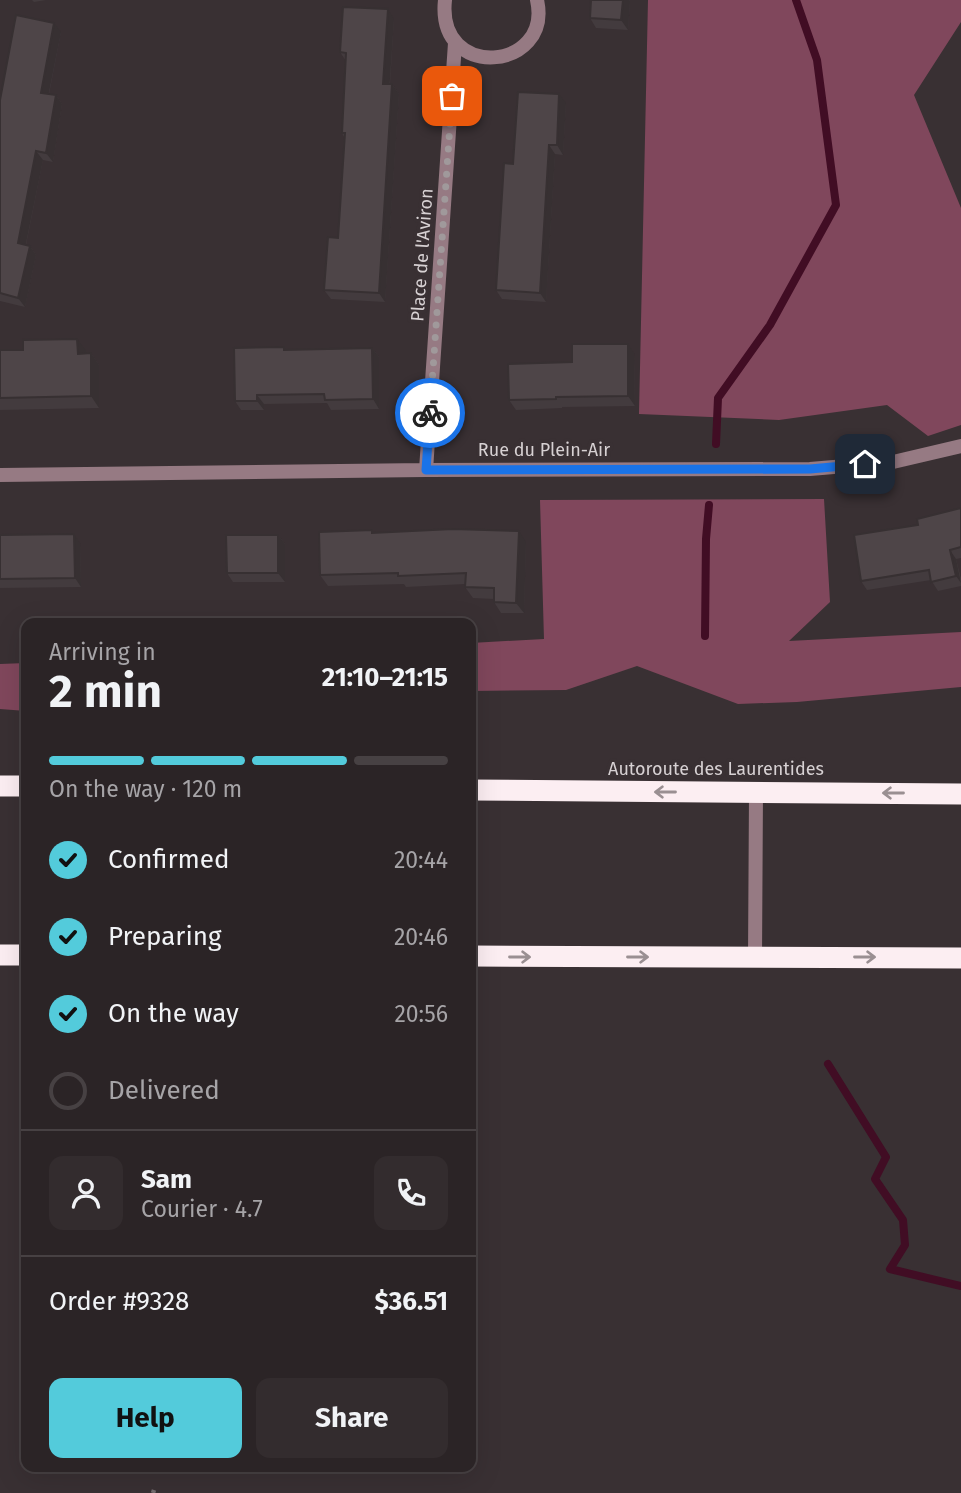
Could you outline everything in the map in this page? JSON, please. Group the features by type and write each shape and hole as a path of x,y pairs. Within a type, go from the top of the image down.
{"highway":[{"path":"0,786 21,786"},
{"name":"Autoroute des Laurentides","path":"476,790 961,794"},
{"path":"0,955 21,955"},
{"path":"476,956 961,958"}],"street":[{"name":"Place de l'Aviron","path":"426,470 455,43 447,29 443,13 445,0"},
{"path":"455,43 469,54 485,58 502,58 517,51 530,40 537,25 537,0"},
{"name":"Rue du Plein-Air","path":"0,475 810,469 893,462 961,446"},
{"path":"755,957 756,792"}],"shaded area":[{"path":"648,0 961,0 961,22 914,95 961,208 961,425 928,436 887,405 779,420 639,414"},
{"path":"824,499 830,602 789,641 961,632 961,687 797,702 738,704 637,666 566,690 476,691 476,643 544,639 540,500"},
{"path":"21,663 21,711 0,709 0,664"}],"building":[{"path":"591,0 623,0 621,20 590,18"},
{"path":"343,7 388,9 383,84 392,84 379,293 324,290 328,237 338,238 345,133 342,133 346,53 340,52"},
{"path":"16,15 54,23 41,93 56,95 46,153 36,151 18,243 30,246 18,298 0,293 0,100"},
{"path":"518,92 559,94 557,145 549,145 540,293 496,290 504,163 513,164"},
{"path":"77,339 78,354 91,353 91,396 0,398 0,350 23,350 23,340"},
{"path":"572,344 628,344 628,396 509,400 508,364 572,362"},
{"path":"284,347 284,350 372,348 373,399 325,400 324,394 257,395 257,401 235,401 234,348"},
{"path":"961,508 961,547 950,550 956,576 931,582 929,570 861,581 854,535 918,525 917,519"},
{"path":"453,529 519,531 516,603 494,602 494,588 465,587 466,573 320,575 319,532 372,530 372,533"},
{"path":"74,534 75,578 0,579 0,535"},
{"path":"226,535 278,535 278,573 227,573"}],"waterway":[{"path":"716,444 718,398 770,325 836,205 817,60 796,0"},
{"path":"705,636 709,505"},
{"path":"828,1064 886,1157 875,1179 903,1220 905,1245 890,1269 961,1286"}],"way so far":[{"path":"430,413 452,96"}],"route":[{"path":"430,413 426,470 810,469 865,464"}]}
